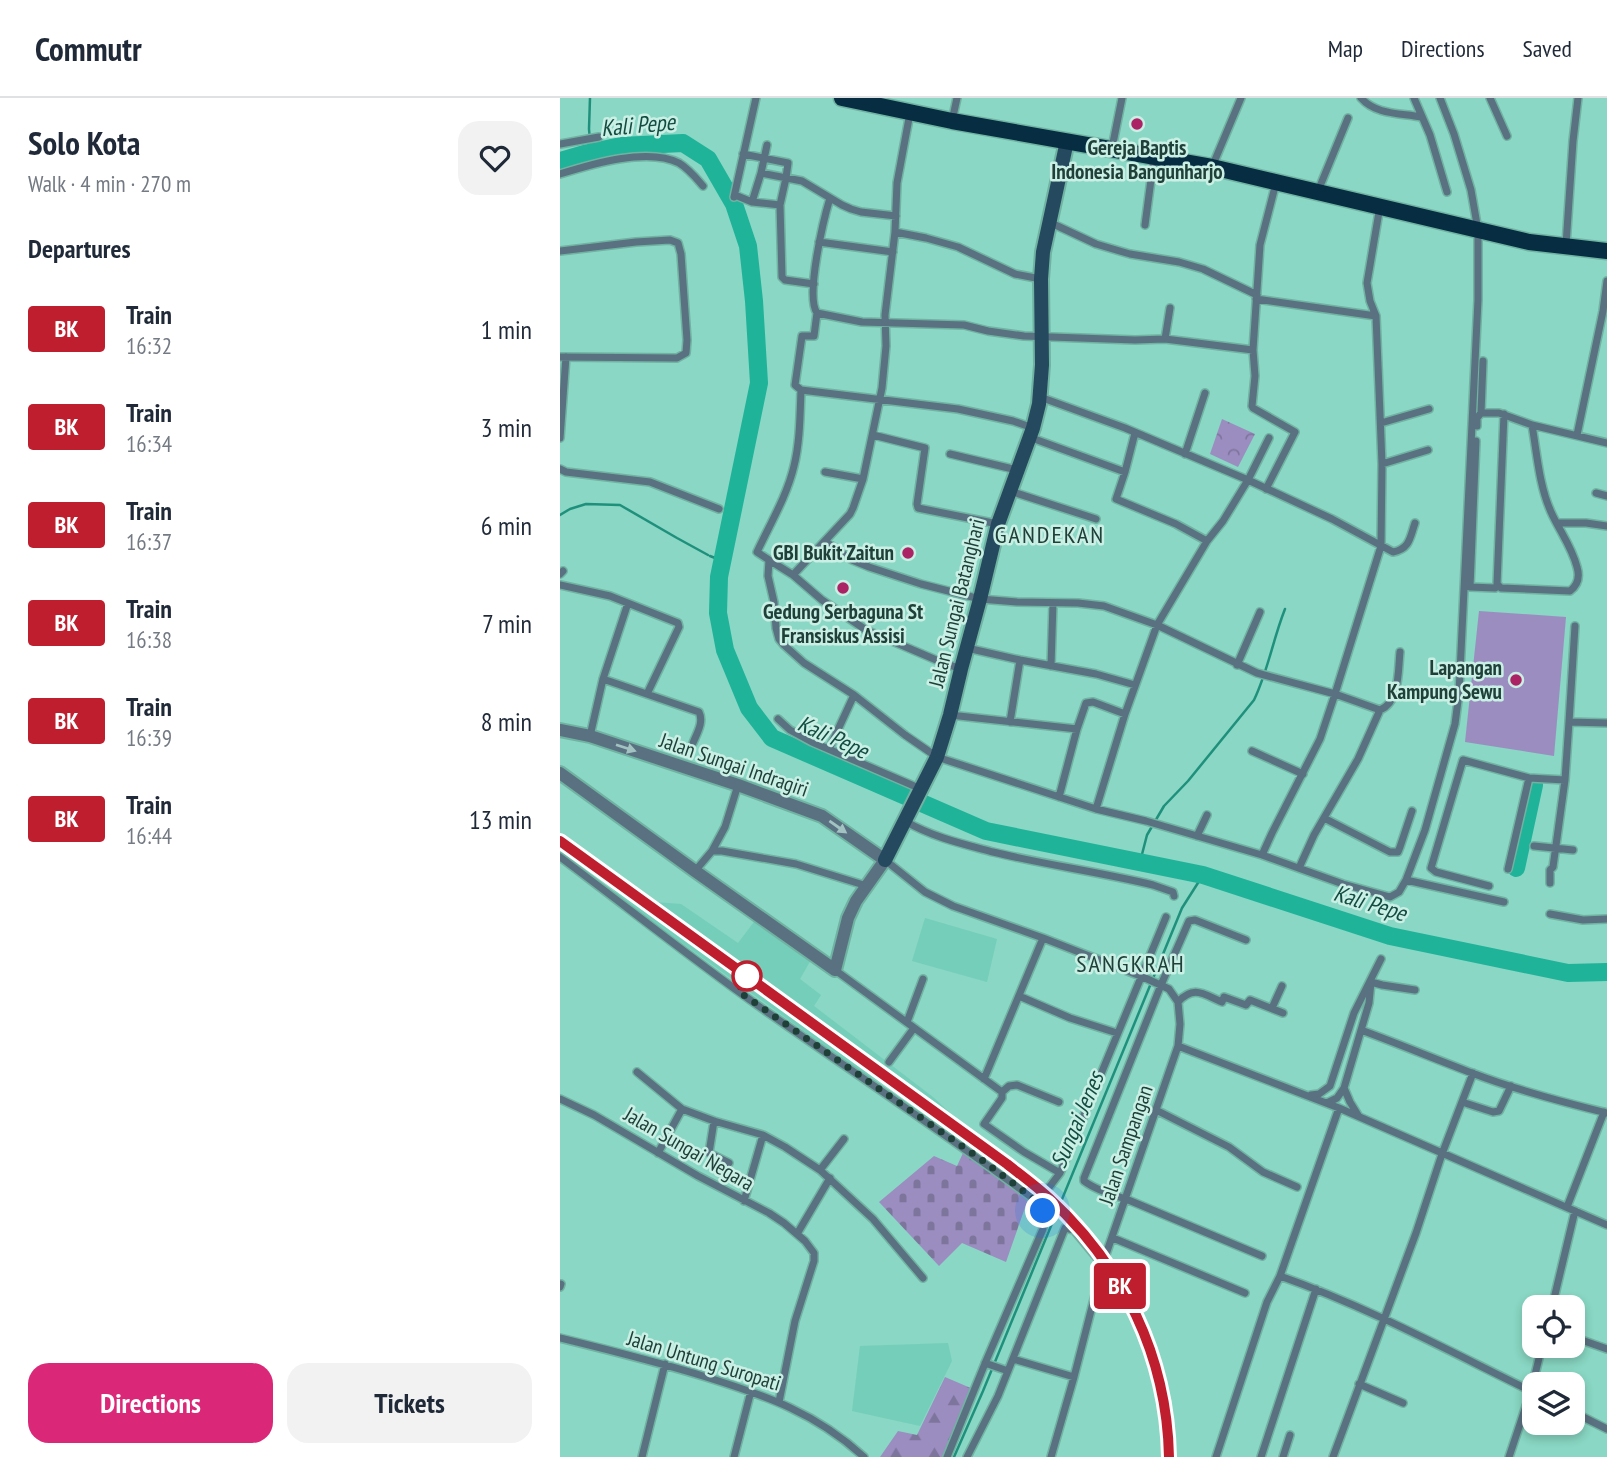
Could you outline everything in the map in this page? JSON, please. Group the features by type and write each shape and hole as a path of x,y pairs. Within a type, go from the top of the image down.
{"main road":[{"path":"842,98 904,108 952,121 1212,167 1529,242 1607,251"},
{"name":"Jalan Sungai Batanghari","path":"885,860 937,757 998,524 1041,397 1043,252 1067,142"}],"street":[{"path":"756,98 735,196 751,202 780,205"},
{"path":"952,121 957,98"},
{"path":"1112,149 1122,98"},
{"path":"1212,167 1241,98"},
{"path":"1362,98 1377,110 1421,117"},
{"path":"1414,98 1430,135 1447,192"},
{"path":"769,561 768,576 776,628 784,645 804,663 854,695 937,757 1096,809 1158,824 1262,855 1343,884 1390,897 1399,892 1425,830 1455,724 1459,693 1477,313 1478,230 1471,190 1440,98"},
{"path":"1490,98 1507,135"},
{"path":"1566,246 1578,98"},
{"path":"793,575 850,514 863,479 880,399 886,346 885,322 904,108"},
{"path":"1317,191 1348,118"},
{"path":"560,144 599,137"},
{"path":"751,202 767,145"},
{"path":"743,154 788,163 780,205 782,277 814,284"},
{"path":"1145,225 1154,156"},
{"path":"560,174 625,159 659,157 684,166 703,186"},
{"path":"761,173 802,181 842,205 861,212 896,216"},
{"path":"1266,489 1295,432 1253,408 1252,403 1260,245 1276,182"},
{"path":"830,198 819,242 814,284 814,308 817,313 814,336 802,336 796,385 801,390 958,409 1013,421 1031,433 1125,472"},
{"path":"1262,855 1320,739 1381,546 1382,464 1377,316 1370,301 1367,284 1380,206"},
{"path":"1049,222 1096,244 1203,269 1257,297 1377,316"},
{"path":"895,232 958,247 1015,274 1041,279"},
{"path":"560,251 670,240 678,243 687,340 686,353 672,359 563,357 560,438"},
{"path":"819,242 893,252"},
{"path":"1577,435 1604,311 1607,281"},
{"path":"1165,339 1170,308"},
{"path":"817,313 862,321 964,326 1042,337 1165,339 1253,350"},
{"path":"1483,361 1481,413 1477,418 1471,587 1570,591 1576,587 1577,567 1551,512 1543,488 1532,425"},
{"path":"801,390 794,466 757,552 793,575 822,600 866,630 961,669"},
{"path":"1185,454 1205,393"},
{"path":"1041,397 1125,428 1248,480 1393,552 1406,547 1415,523"},
{"path":"1381,422 1429,410"},
{"path":"1481,413 1497,412 1532,425 1607,443"},
{"path":"1498,586 1504,414"},
{"path":"1135,433 1116,500 1176,524 1207,541"},
{"path":"873,435 925,448 918,508 998,524"},
{"path":"1096,809 1125,714 1157,625 1207,541 1223,521 1248,480 1269,438"},
{"path":"1382,464 1428,450"},
{"path":"950,454 1017,470"},
{"path":"560,469 566,472 650,482 719,509"},
{"path":"825,472 863,479"},
{"path":"1009,491 1096,520"},
{"path":"1596,493 1607,496"},
{"path":"1558,523 1607,526"},
{"path":"825,541 852,561 920,584 980,599 1104,606 1157,625 1257,673 1335,694 1381,710"},
{"path":"560,585 592,591 678,623 647,694"},
{"path":"590,736 603,679 628,603"},
{"path":"1051,666 1053,603"},
{"path":"1237,665 1260,612"},
{"path":"1549,883 1565,780 1575,626"},
{"path":"967,648 1096,674 1135,685"},
{"path":"1299,868 1314,835 1358,759 1381,710 1387,707 1396,688 1401,652"},
{"path":"1010,722 1020,660"},
{"path":"603,679 699,712 701,722 693,743"},
{"path":"829,749 854,695"},
{"path":"1059,797 1084,705 1093,702 1125,714"},
{"path":"950,715 1077,729"},
{"path":"778,719 790,730 920,791"},
{"path":"1570,722 1607,723"},
{"name":"Jalan Sungai Indragiri","path":"560,730 590,736 822,816 885,860"},
{"path":"1252,751 1303,774"},
{"path":"1489,886 1436,872 1431,868 1463,760 1529,778 1565,780"},
{"path":"560,773 1002,1092"},
{"path":"1508,869 1529,778"},
{"path":"695,871 712,851 725,827 737,785"},
{"path":"1324,818 1394,853 1398,852 1412,811"},
{"path":"1197,836 1207,815"},
{"path":"906,818 930,834 967,845 1153,885 1168,889 1174,896"},
{"path":"1534,846 1573,850"},
{"path":"712,851 796,864 867,886"},
{"path":"560,857 758,1005 982,1160 1038,1202 1043,1211 1043,1229 947,1457"},
{"path":"835,970 848,918 856,901 885,860 925,892 953,906 1159,984 1169,989 1178,1002 1186,994 1197,992 1222,1002 1224,997 1246,1005 1250,1000 1283,1013"},
{"path":"1406,880 1504,902"},
{"path":"1550,914 1583,920 1607,919"},
{"path":"1038,1202 1060,1172 1166,917"},
{"path":"1246,940 1191,919 1189,921 1159,984 1084,1181 1088,1185 1262,1256"},
{"path":"985,1079 1043,938"},
{"path":"819,960 840,949"},
{"path":"1306,1096 1319,1094 1330,1086 1354,1013 1381,959"},
{"path":"889,1062 911,1025 923,979"},
{"path":"1371,982 1415,990"},
{"path":"1327,1103 1337,1098 1344,1088 1369,1003 1371,982"},
{"path":"1272,1007 1282,986"},
{"path":"1019,996 1070,1018 1117,1033"},
{"name":"Jalan Sampangan","path":"1051,1457 1103,1265 1178,1046 1178,1002"},
{"path":"1361,1030 1534,1094 1605,1113 1567,1207"},
{"path":"1178,1046 1339,1108 1607,1225"},
{"path":"637,1072 682,1109 763,1135 820,1170 873,1219 923,1278"},
{"path":"1333,1457 1473,1073"},
{"path":"1059,1102 1017,1085 1009,1086 1002,1092 1002,1098 985,1124 1024,1152 1060,1172"},
{"path":"1462,1102 1496,1112 1511,1086"},
{"path":"1344,1088 1360,1117"},
{"name":"Jalan Sungai Negara","path":"560,1099 594,1115 769,1213 797,1234"},
{"path":"1216,1457 1266,1303 1280,1276 1339,1108"},
{"path":"658,1153 682,1109"},
{"path":"1156,1110 1229,1147 1263,1172 1297,1187"},
{"path":"714,1121 709,1153 729,1163"},
{"path":"744,1201 763,1135"},
{"path":"820,1170 844,1139"},
{"path":"779,1402 795,1321 815,1257 797,1234 830,1178"},
{"path":"1555,1295 1576,1212"},
{"path":"967,1457 1008,1371 1065,1228 1074,1230 1103,1265"},
{"path":"1113,1238 1245,1293"},
{"path":"1280,1276 1384,1319 1522,1387"},
{"path":"1261,1457 1316,1289"},
{"name":"Jalan Untung Suropati","path":"560,1338 665,1364 751,1391 779,1402 835,1432 864,1457"},
{"path":"1585,1341 1607,1349"},
{"path":"1013,1359 1074,1377"},
{"path":"642,1457 665,1364"},
{"path":"987,1364 1008,1371"},
{"path":"1359,1384 1403,1403"},
{"path":"734,1457 751,1391"},
{"path":"1585,1418 1607,1429"},
{"path":"1509,1457 1522,1422"},
{"path":"1283,1457 1290,1435"}],"shaded area":[{"path":"560,834 654,902 681,904 738,943 757,918 812,958 800,979 821,995 814,1006 933,1097 973,1134 968,1140 892,1088 862,1073 618,897 611,884 560,847"},
{"path":"925,918 997,939 987,982 912,961"},
{"path":"948,1343 952,1361 920,1426 852,1411 860,1346"}],"green space":[{"path":"1222,419 1255,434 1238,467 1210,454"},
{"name":"Lapangan Kampung Sewu","path":"1479,611 1566,617 1554,756 1465,742"},
{"path":"963,1153 1028,1199 1006,1262 962,1243 939,1266 879,1202 934,1156 957,1166"},
{"path":"945,1377 973,1389 942,1457 880,1457 898,1431 917,1435"}],"waterway":[{"path":"590,98 591,152"},
{"name":"Kali Pepe","path":"560,161 621,146 683,143 708,159 734,204 748,246 759,383 719,577 718,613 725,650 749,708 772,738 986,831 1203,875 1390,936 1568,973 1607,972"},
{"path":"560,515 586,504 620,505 708,555"},
{"name":"Kali Pepe","path":"710,556 720,560 719,577"},
{"path":"1140,862 1147,835 1164,806 1188,781 1254,700 1285,609"},
{"path":"1516,868 1534,785"},
{"name":"Sungai Jenes","path":"954,1457 1182,908 1203,875"}],"railway":[{"path":"560,841 1007,1165 1049,1198 1075,1224 1119,1283 1150,1349 1160,1384 1169,1457"}],"train":[{"name":"BK","path":"560,841 1007,1164 1064,1213 1104,1260 1145,1334 1164,1400 1169,1457"}],"place":[{"name":"Gereja Baptis Indonesia Bangunharjo","path":"1137,124"},
{"name":"GBI Bukit Zaitun","path":"908,553"},
{"name":"Gedung Serbaguna St Fransiskus Assisi","path":"843,588"},
{"name":"Lapangan Kampung Sewu","path":"1516,680"}],"district":[{"name":"GANDEKAN","path":"1050,535"},
{"name":"SANGKRAH","path":"1131,964"}],"route":[{"path":"747,976 738,991 982,1160 1038,1202 1043,1211"}]}
